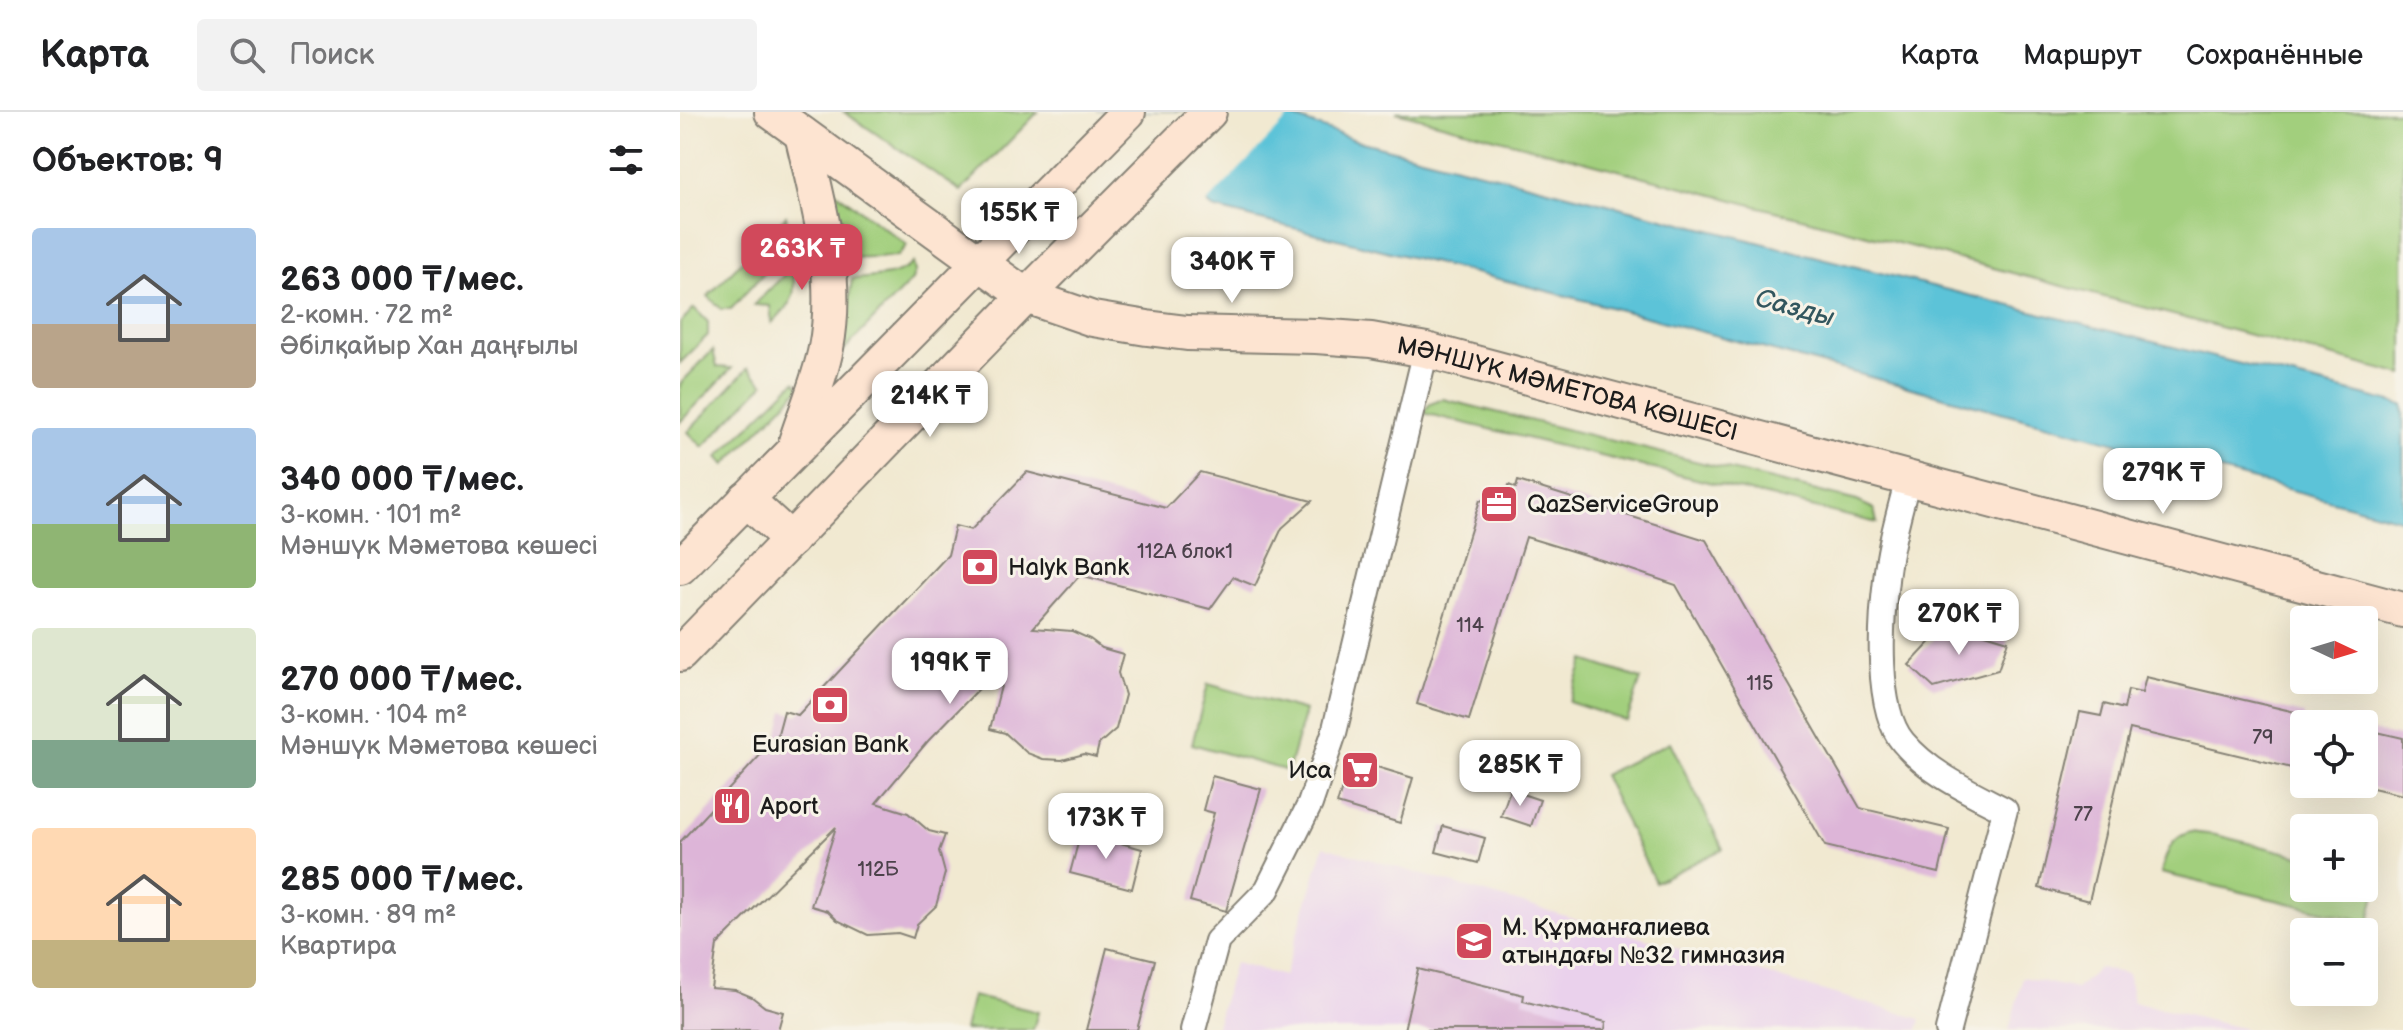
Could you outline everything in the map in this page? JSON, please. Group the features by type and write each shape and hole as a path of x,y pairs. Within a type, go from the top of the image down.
{"main road":[{"name":"МӘНШҮК МӘМЕТОВА КӨШЕСІ","path":"772,112 1026,296 1093,319 1187,333 1316,336 1371,340 1426,350 2403,610"},
{"path":"680,567 1128,112"},
{"path":"680,654 1026,296 1209,112"},
{"path":"793,450 826,349 831,305 827,249 802,134"},
{"path":"746,499 791,540"}],"street":[{"path":"1193,1030 1217,941 1267,890 1310,804 1331,743 1426,350"},
{"path":"1908,478 1886,578 1883,690 1900,740 1922,761 1948,779 2005,810 1948,1030"}],"shaded area":[{"name":"М. Құрманғалиева атындағы №32 гимназия","path":"1324,846 1921,1019 1918,1030 1215,1030 1234,963 1284,976"},
{"path":"2099,968 2128,974 2133,1002 2249,1030 2009,1030 2023,977 2076,989"}],"green space":[{"path":"844,112 1038,112 961,191"},
{"path":"1396,112 2403,112 2403,375"},
{"path":"828,186 907,245 898,256 850,258 840,214"},
{"path":"786,216 791,243 731,309 721,309 708,296"},
{"path":"913,263 915,271 912,280 841,353 852,279 892,274"},
{"path":"792,267 792,298 772,323 770,306 754,305"},
{"path":"694,308 708,322 708,335 680,363 680,323"},
{"path":"713,350 717,367 732,368 680,422 680,384"},
{"path":"748,368 764,384 703,447 688,432"},
{"path":"795,381 801,387 725,465 718,457"},
{"path":"1443,399 1857,501 1874,509 1877,523 1423,413 1430,404"},
{"path":"1584,660 1641,679 1627,721 1569,702"},
{"path":"1208,684 1305,711 1288,771 1192,744"},
{"path":"1670,742 1723,849 1655,882 1603,775"},
{"path":"2190,832 2216,835 2290,854 2290,902 2373,902 2370,918 2352,918 2161,873 2167,853 2183,835"},
{"path":"972,996 1038,1012 1033,1030 964,1030"}],"water":[{"name":"Сазды","path":"1098,112 1289,112 1295,118 1358,141 2403,405 2403,520 1587,301 1213,208"}],"pier":[{"path":"1094,112 1294,112 1204,206"}],"building":[{"path":"1027,472 1166,508 1200,472 1312,501 1282,528 1255,586 1233,577 1210,609 1080,575 1033,628 1072,631 1102,648 1123,654 1118,673 1125,695 1116,729 1099,744 1096,757 1084,754 1062,760 1043,759 1027,753 1005,733 990,729 1008,659 928,741 876,803 908,813 929,831 945,835 939,851 945,873 936,906 917,924 913,938 898,933 868,935 837,920 828,911 811,906 836,827 717,945 711,988 735,990 765,1007 783,1012 778,1030 680,1030 680,842 777,737 784,711 798,715 948,555 955,526 971,530"},
{"path":"1518,481 1706,540 1860,808 1949,829 1939,873 1825,846 1676,585 1611,563 1526,537 1469,720 1417,704 1480,500 1488,502 1490,495 1505,500 1509,485 1516,488"},
{"path":"1969,629 2008,641 1998,670 1934,688 1909,665 1938,634"},
{"path":"2146,677 2290,711 2290,768 2130,729 2089,901 2039,888 2080,712 2101,716 2104,704 2124,709 2128,690 2142,693"},
{"path":"2378,732 2403,738 2403,795 2378,789"},
{"path":"1351,759 1413,778 1400,823 1337,804"},
{"path":"1212,776 1261,789 1226,911 1190,901 1214,813 1203,810"},
{"path":"1510,790 1540,800 1531,826 1501,816"},
{"path":"1443,826 1485,838 1478,863 1436,852"},
{"path":"1081,832 1142,849 1132,889 1070,873"},
{"path":"1107,948 1155,960 1137,1030 1086,1030"},
{"path":"1418,969 1524,995 1523,1001 1606,1022 1605,1030 1404,1030"}],"place":[{"name":"QazServiceGroup","path":"1499,504"},
{"name":"Halyk Bank","path":"980,567"},
{"name":"Eurasian Bank","path":"830,705"},
{"name":"Иса","path":"1360,770"},
{"name":"Aport","path":"732,806"},
{"name":"М. Құрманғалиева атындағы №32 гимназия","path":"1474,941"}]}
